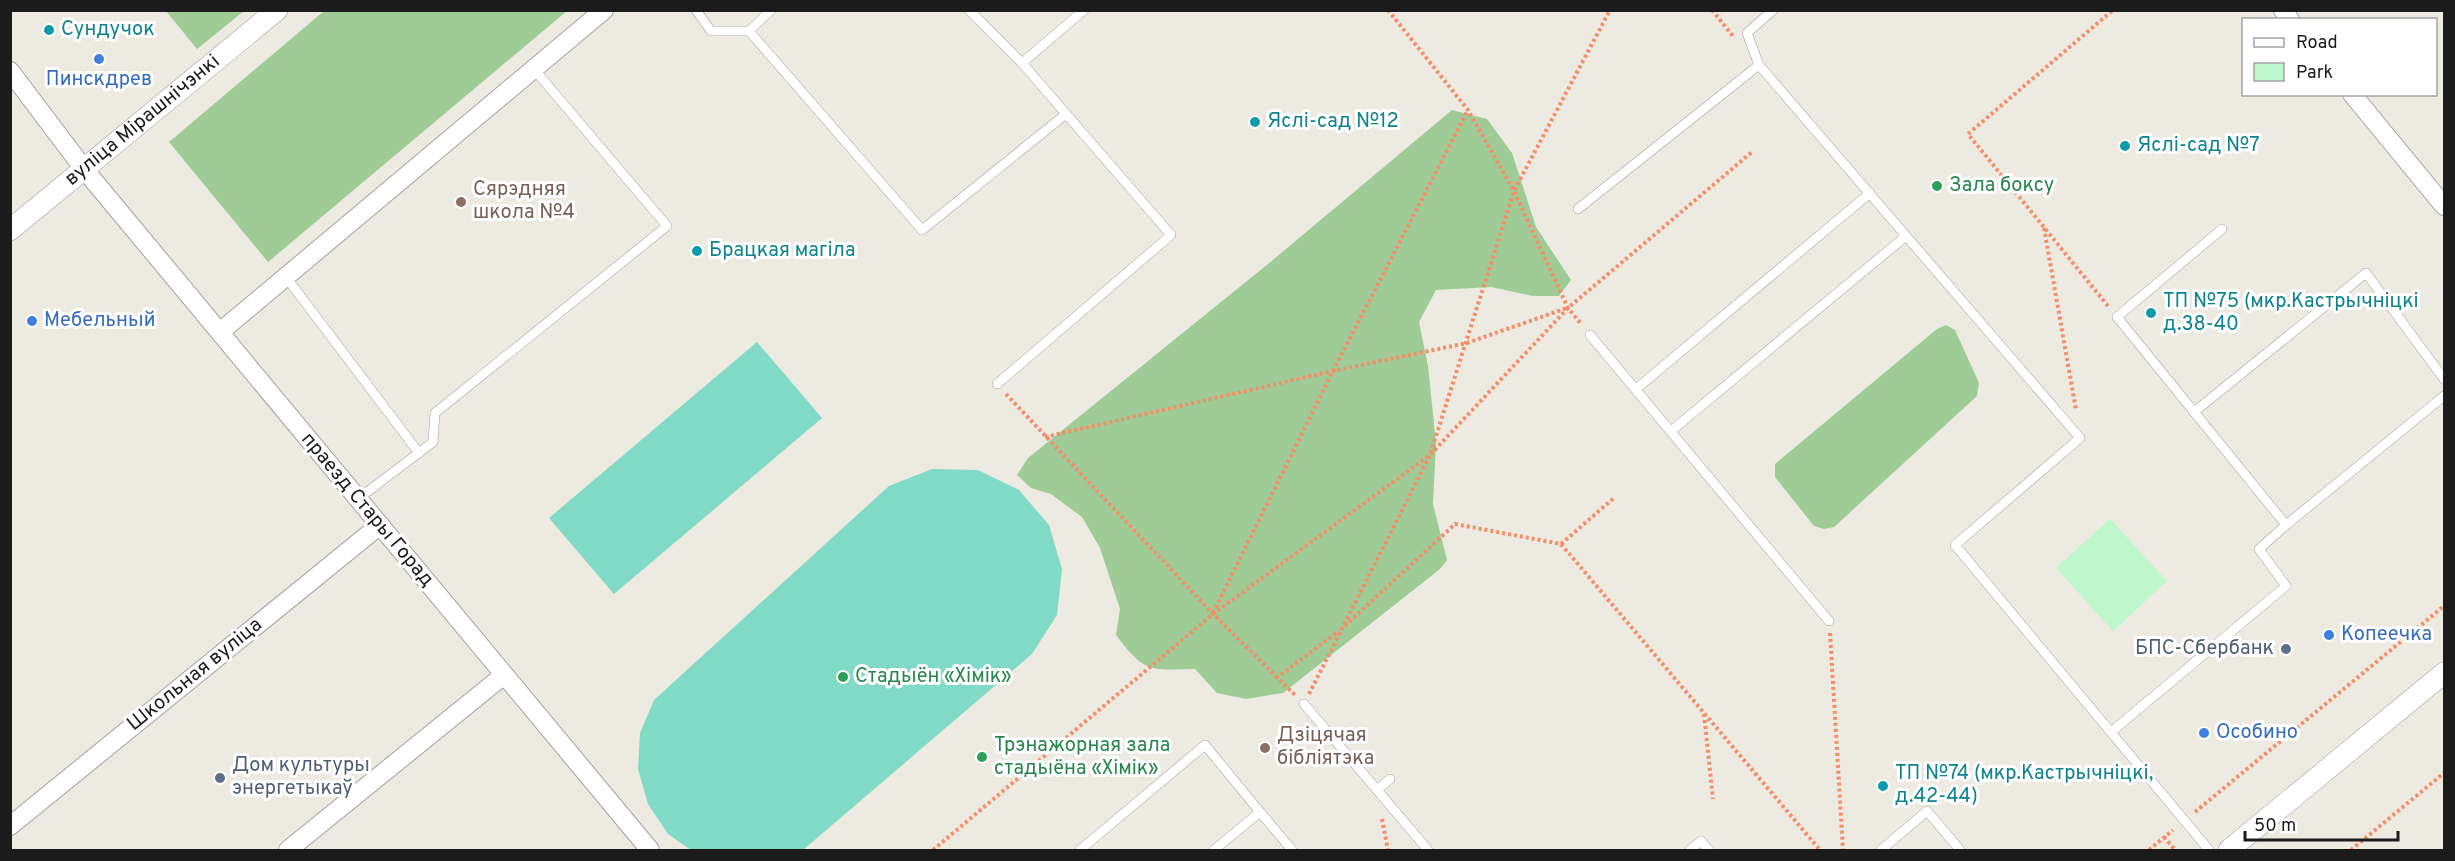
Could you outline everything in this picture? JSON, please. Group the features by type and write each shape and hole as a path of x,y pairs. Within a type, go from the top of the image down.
{"street":[{"name":"вуліца Мірашнічэнкі","path":"10,230 277,10"},
{"path":"220,332 604,10"},
{"name":"праезд Стары Горад","path":"10,71 84,169 650,850"},
{"path":"2354,96 2445,206"},
{"name":"Школьная вуліца","path":"10,825 380,525"},
{"path":"2229,850 2445,673"},
{"path":"288,850 504,675"}],"lane":[{"path":"696,10 711,31 749,31 771,10"},
{"path":"969,10 1022,63 1171,235 997,384"},
{"path":"1022,63 1084,10"},
{"path":"1773,10 1747,33 1759,65 2080,438 1955,545 2209,850"},
{"path":"749,31 922,230 1066,114"},
{"path":"1578,209 1759,65"},
{"path":"358,499 433,442 435,413 667,226 533,68"},
{"path":"1636,389 1870,194"},
{"path":"2222,229 2117,317 2286,525"},
{"path":"1671,431 1906,236"},
{"path":"2194,412 2366,273 2445,379"},
{"path":"286,277 419,453"},
{"path":"1590,335 1829,621"},
{"path":"2110,732 2286,586 2259,549 2445,396"},
{"path":"1304,704 1428,850"},
{"path":"1080,850 1205,745 1292,850"},
{"path":"1377,790 1390,779"},
{"path":"1881,850 1927,811 1960,850"},
{"path":"1214,850 1260,812"},
{"path":"1690,850 1701,841 1709,850"}],"path":[{"path":"1388,10 1468,110 1514,191 1568,308 1590,335"},
{"path":"997,384 1213,614 1304,704 1430,455 1514,191 1610,10"},
{"path":"1712,10 1737,41"},
{"path":"2113,10 1968,134 2117,317"},
{"path":"1213,614 1333,371 1468,110"},
{"path":"933,850 1213,614 1430,455 1568,308 1752,152"},
{"path":"2044,227 2080,438"},
{"path":"1045,437 1333,371 1467,343 1568,308"},
{"path":"1561,544 1615,497"},
{"path":"1276,678 1341,629 1455,524 1561,544 1820,850"},
{"path":"2149,850 2445,606"},
{"path":"1829,621 1844,850"},
{"path":"1704,713 1713,799"},
{"path":"2351,850 2445,773"},
{"path":"2164,837 2175,850"}],"green space":[{"path":"166,11 244,11 197,49"},
{"path":"324,11 567,11 268,262 169,142"},
{"path":"1452,110 1487,119 1512,153 1536,227 1571,280 1559,296 1533,296 1491,287 1436,290 1419,322 1428,366 1436,443 1433,504 1447,560 1440,569 1283,693 1246,699 1217,693 1195,669 1157,669 1141,663 1116,635 1120,609 1100,548 1082,517 1051,494 1031,488 1017,475 1028,458 1268,264"},
{"path":"1946,325 1955,330 1979,383 1977,396 1834,527 1824,529 1814,526 1775,477 1775,464 1937,329"},
{"path":"2110,519 2167,581 2113,631 2056,568"}],"shaded area":[{"path":"757,342 822,418 614,594 549,518"},
{"name":"Стадыён «Хімік»","path":"932,469 978,470 1019,490 1049,525 1062,569 1057,615 1032,654 803,850 691,850 668,834 648,804 638,769 640,733 654,700 889,486"}],"place":[{"name":"Сундучок","path":"49,30"},
{"name":"Пинскдрев","path":"99,59"},
{"name":"Яслі-сад №12","path":"1255,122"},
{"name":"Яслі-сад №7","path":"2125,146"},
{"name":"Зала боксу","path":"1937,186"},
{"name":"Сярэдняя школа №4","path":"461,202"},
{"name":"Брацкая магіла","path":"697,251"},
{"name":"ТП №75 (мкр.Кастрычніцкі д.38-40","path":"2151,313"},
{"name":"Мебельный","path":"32,321"},
{"name":"Копеечка","path":"2329,635"},
{"name":"БПС-Сбербанк","path":"2286,649"},
{"name":"Стадыён «Хімік»","path":"843,677"},
{"name":"Особино","path":"2204,733"},
{"name":"Дзіцячая бібліятэка","path":"1265,748"},
{"name":"Трэнажорная зала стадыёна «Хімік»","path":"982,757"},
{"name":"Дом культуры энергетыкаў","path":"220,778"},
{"name":"ТП №74 (мкр.Кастрычніцкі, д.42-44)","path":"1883,786"}]}
